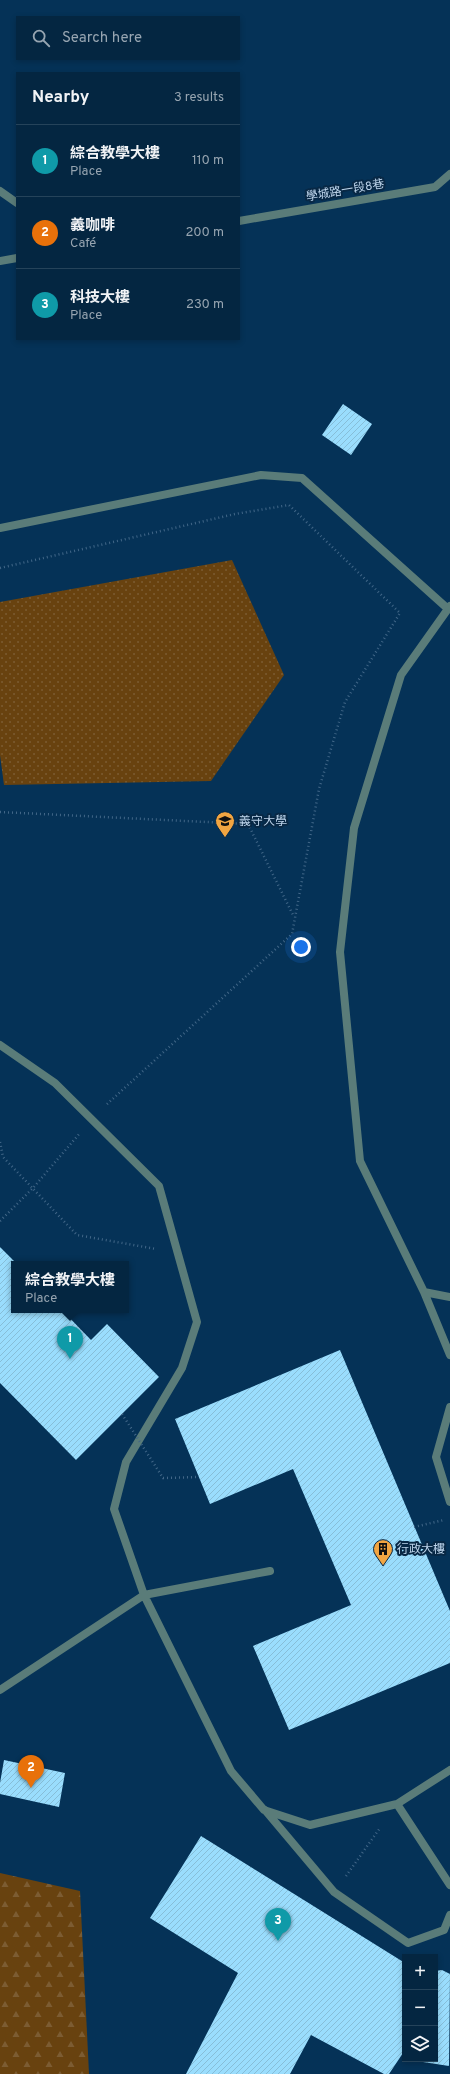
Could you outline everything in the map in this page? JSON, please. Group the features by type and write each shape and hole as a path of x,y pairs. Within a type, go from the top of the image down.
{"street":[{"name":"學城路一段8巷","path":"240,221 435,187 450,174"},
{"path":"0,192 16,202"},
{"path":"0,261 16,258"},
{"path":"0,528 261,475 302,478 449,607 401,675 354,828 340,952 360,1161 424,1292 450,1355"},
{"path":"0,1045 55,1083 159,1186 197,1322 182,1368 126,1462 114,1509 144,1595 231,1771 334,1892 408,1943 444,1930 450,1915"},
{"path":"424,1292 450,1297"},
{"path":"450,1408 436,1457 450,1502"},
{"path":"0,1690 144,1595 270,1571"},
{"path":"264,1810 310,1825 397,1804 450,1770"},
{"path":"397,1804 450,1885"}],"path":[{"path":"0,568 235,514 289,505 400,613 345,702 318,789 292,934 92,1118 33,1188 0,1221"},
{"path":"0,812 248,824 294,918"},
{"path":"0,1142 3,1157 77,1235 178,1253"},
{"path":"122,1414 164,1478 199,1477"},
{"path":"414,1527 450,1519"},
{"path":"334,1892 397,1804"}],"green space":[{"path":"232,560 284,675 211,781 4,785 0,755 0,602"},
{"path":"0,1873 80,1891 89,2074 0,2074"}],"building":[{"path":"343,404 372,424 351,455 322,435"},
{"path":"0,1247 14,1261 11,1261 11,1313 65,1313 91,1340 107,1324 159,1377 76,1460 0,1383"},
{"name":"行政大樓","path":"340,1350 450,1611 450,1663 289,1730 253,1646 351,1605 293,1469 210,1504 175,1419"},
{"path":"4,1760 65,1773 59,1807 0,1794 0,1783"},
{"path":"201,1836 402,1961 402,2054 389,2074 384,2074 311,2035 290,2074 186,2074 238,1973 150,1918"},
{"path":"442,1970 450,1974 449,2066 423,2062 438,2062 438,1971"}],"place":[{"name":"義守大學","path":"225,838"},
{"name":"綜合教學大樓","path":"70,1359"},
{"name":"行政大樓","path":"383,1566"},
{"name":"義咖啡","path":"31,1788"},
{"name":"科技大樓","path":"278,1941"}]}
